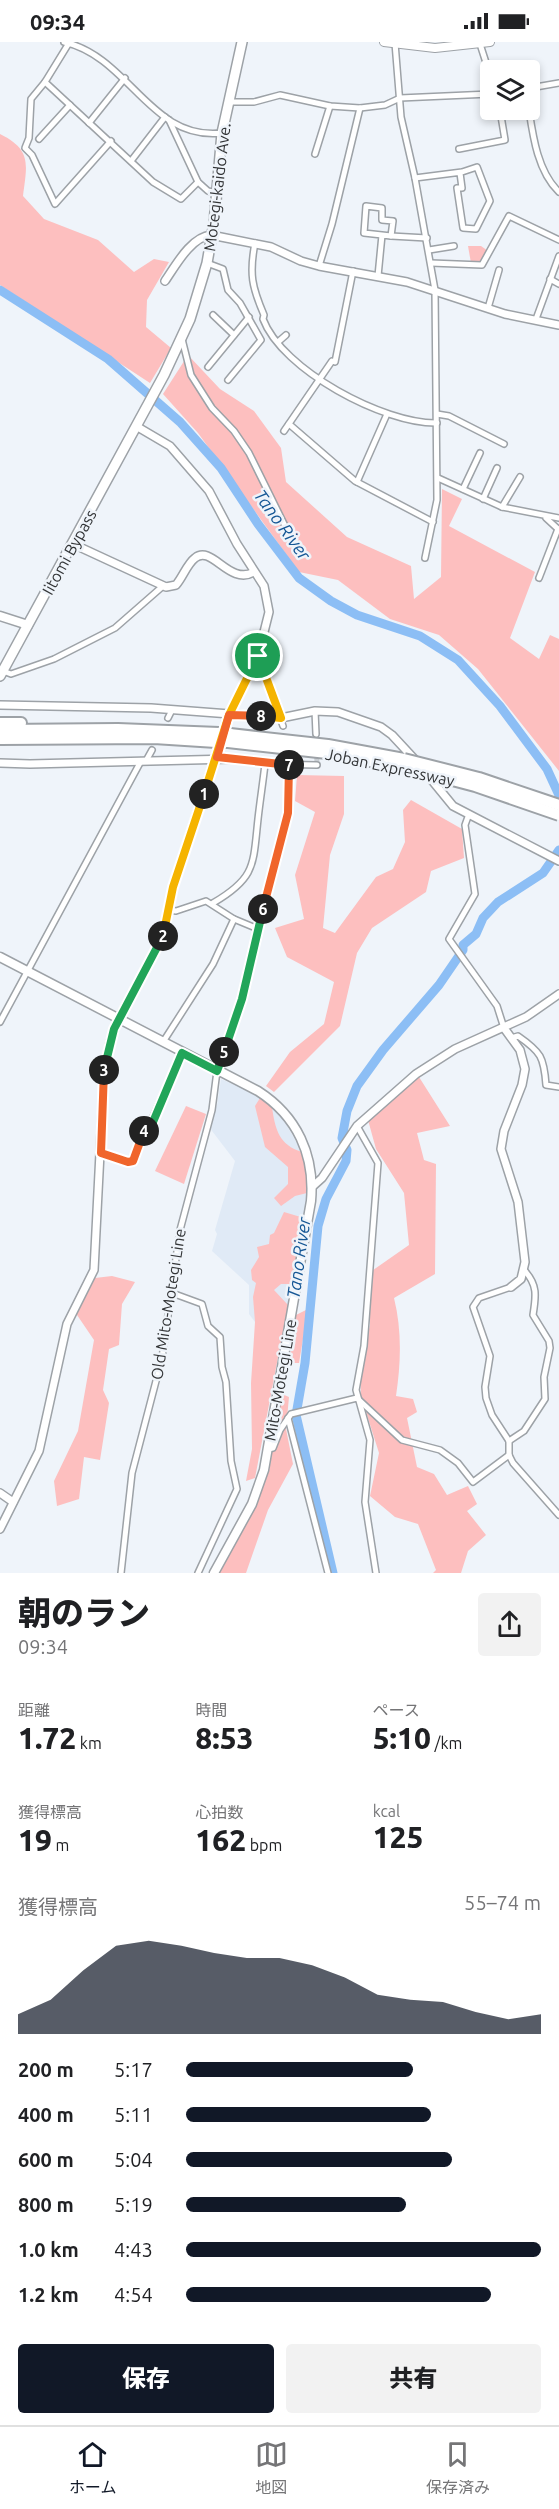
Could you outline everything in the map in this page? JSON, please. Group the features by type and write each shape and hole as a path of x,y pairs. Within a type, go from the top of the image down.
{"highway":[{"name":"Motegi-kaido Ave.","path":"136,426 182,339 199,294 212,235 222,134 242,42"},
{"name":"Iitomi Bypass","path":"1,673 136,426"},
{"path":"0,723 157,725 201,732"},
{"name":"Joban Expressway","path":"0,730 118,729 201,732 221,739"},
{"name":"Joban Expressway","path":"0,739 221,739 308,742 479,778 559,805"},
{"path":"0,744 221,739"},
{"name":"Joban Expressway","path":"404,763 559,815"}],"main road":[{"path":"384,42 435,48 490,42"},
{"path":"0,616 28,625"},
{"name":"Mito-Motegi Line","path":"0,957 258,1091 284,1111 305,1148 312,1186 268,1449 252,1503 214,1573"}],"street":[{"path":"111,141 55,204 32,155 25,148 29,138 31,99 45,82 66,43 90,50 125,78 141,98 167,118 200,134 222,134"},
{"path":"395,43 399,99 435,290 438,478 433,522 425,558"},
{"path":"480,44 485,60"},
{"path":"89,123 125,78"},
{"path":"45,82 153,182 181,199 198,182"},
{"path":"540,86 559,83"},
{"path":"228,102 254,102 280,95 330,106 360,108 376,107 399,99 480,95"},
{"path":"39,139 70,105"},
{"path":"315,154 330,106"},
{"path":"320,266 360,108"},
{"path":"131,161 167,118"},
{"path":"167,118 198,182 208,191 217,193"},
{"path":"459,149 506,140 502,120"},
{"path":"530,120 542,162 551,184 559,192"},
{"path":"415,178 460,173 477,167 490,201 476,229 463,228 457,188 462,188 460,173"},
{"path":"391,236 393,221 382,220 382,208 366,206 364,233 391,236 427,238"},
{"path":"431,263 482,265 509,216 559,240"},
{"path":"165,280 192,246 202,237 212,235 255,243 320,266 378,276 435,290 505,314 559,325"},
{"path":"378,276 382,235"},
{"path":"255,243 250,268 254,294 264,315 265,325 278,342 319,378 351,400 411,421 437,423"},
{"path":"429,250 454,246"},
{"path":"536,319 559,256"},
{"path":"207,263 223,268 228,290 249,317 261,340 228,380"},
{"path":"488,309 499,270"},
{"path":"284,431 319,378 332,361 335,362 353,271"},
{"path":"550,279 559,284"},
{"path":"213,315 234,335"},
{"path":"208,367 249,317"},
{"path":"278,342 286,335"},
{"path":"182,339 191,375 212,408 234,431 249,453 290,536"},
{"path":"357,482 387,414"},
{"path":"437,414 449,416 504,444"},
{"path":"289,424 357,482 433,522"},
{"path":"0,1529 39,1451 67,1324 94,1270 106,1060 118,1020 163,938 173,887 229,715 258,656 267,625 269,601 264,586 209,491 180,455 158,438 136,426"},
{"path":"463,489 480,453"},
{"path":"483,499 497,468"},
{"path":"502,507 520,477"},
{"path":"438,478 502,507 546,518 559,518"},
{"path":"539,578 559,530 546,518"},
{"path":"73,544 163,586 176,585 193,559 201,555 209,556 236,574 248,575 254,572"},
{"path":"1,673 11,674 54,659 115,628 163,586"},
{"path":"258,656 283,726"},
{"path":"0,705 172,710 281,718 315,711 338,712 381,727 400,743 453,806 559,861"},
{"path":"168,718 172,710"},
{"path":"315,711 316,734"},
{"path":"0,1022 152,750"},
{"name":"Old Mito-Motegi Line","path":"121,1573 132,1473 162,1358 180,1230 212,1110 217,1071 242,999 288,813 290,765 288,755"},
{"path":"0,763 40,764 217,757 265,764 317,765"},
{"path":"213,903 235,891 245,879 255,858 265,764"},
{"path":"469,814 465,825 475,894 449,939 497,1006 504,1028 520,1050 524,1077 504,1131 501,1149 518,1202 524,1270 521,1279 511,1287 479,1298 473,1307 490,1356 485,1387 492,1415 509,1441 509,1455 513,1463 559,1515"},
{"path":"169,910 176,911 200,901 213,903 234,919 258,929"},
{"path":"162,1043 213,964 234,919"},
{"path":"312,1186 322,1178 339,1149 357,1126 417,1074 456,1049 526,1017 559,994"},
{"path":"511,1038 518,1036 534,1047 544,1061 546,1085 559,1087"},
{"path":"101,1153 128,1162 133,1161 182,1053"},
{"path":"357,1126 378,1163 364,1346 357,1375 357,1398 370,1440 364,1489 369,1543 376,1573"},
{"path":"509,1441 524,1431 545,1399 544,1377 550,1348 549,1341 533,1315 536,1289 534,1281 524,1270"},
{"path":"172,1293 202,1304 208,1326 220,1337 222,1367 226,1382 231,1461 237,1489 198,1573"},
{"path":"268,1449 273,1448 280,1430 292,1415 357,1398"},
{"path":"357,1398 402,1440 440,1449 458,1463 473,1482 509,1455"},
{"path":"292,1415 328,1573"},
{"path":"0,1493 13,1502"}],"shaded area":[{"path":"0,134 18,146 22,152 26,167 23,196 44,219 98,240 134,272 154,259 169,262 147,300 146,327 171,348 150,383 0,285"},
{"path":"468,246 481,246 488,251 481,263 471,263"},
{"path":"188,355 220,389 254,411 281,448 286,482 347,537 411,566 414,599 441,577 442,489 462,499 449,526 535,572 510,638 539,659 550,635 559,639 559,771 478,669 439,635 390,619 338,580 299,572 198,433 163,394"},
{"path":"297,775 344,776 344,814 330,855 323,928 335,933 376,877 393,869 405,842 403,810 411,800 462,829 464,858 431,871 426,892 372,928 357,953 340,1026 274,1092 266,1086 290,1052 324,1024 334,982 287,957 275,928 304,919 295,875 315,812 295,801"},
{"path":"419,1077 450,1126 417,1133 424,1160 436,1164 435,1274 394,1298 400,1347 396,1396 413,1399 417,1412 407,1418 417,1467 434,1474 447,1495 468,1486 477,1504 467,1511 486,1535 468,1551 461,1573 433,1573 436,1570 418,1524 395,1517 370,1496 379,1453 361,1396 360,1372 370,1325 366,1275 409,1245 404,1193 376,1149 368,1120"},
{"path":"221,1079 251,1092 281,1115 302,1152 308,1180 306,1205 288,1305 285,1309 255,1322 249,1314 249,1285 212,1251 217,1234 215,1230 235,1161 209,1127 217,1105"},
{"path":"260,1098 272,1107 277,1129 283,1140 302,1152 307,1169 307,1193 295,1196 281,1206 274,1198 288,1184 288,1167 265,1147 255,1106"},
{"path":"186,1106 206,1114 184,1184 155,1171"},
{"path":"284,1212 304,1218 292,1284 281,1284 274,1290 288,1305 255,1478 246,1481 252,1449 251,1383 255,1322 253,1297 256,1283 252,1280 251,1270 259,1257 257,1247 269,1244 270,1235 274,1233"},
{"path":"112,1276 135,1282 122,1304 119,1345 109,1349 103,1390 109,1403 100,1460 84,1457 79,1499 57,1506 54,1481 78,1431 94,1340 75,1312 95,1278"},
{"path":"308,1309 299,1363 289,1363 296,1315"},
{"path":"282,1394 289,1397 286,1429 293,1464 268,1510 246,1573 218,1573 247,1522 269,1471"}],"waterway":[{"name":"Tano River","path":"0,290 108,359 180,422 221,468 258,524 299,578 331,601 357,615 420,636 458,660 500,706 547,769 559,795"},
{"name":"Tano River","path":"333,1573 296,1415 305,1363 318,1226 326,1199 346,1161 347,1150 342,1138 347,1111 357,1086 383,1050 439,985 463,950 463,945 476,934 483,918 498,902 543,873 559,850"}],"tunnel":[{"path":"316,734 317,765"}],"route":[{"path":"258,656 229,715 173,887 163,938 118,1020 110,1042 104,1075 101,1153 128,1162 133,1161 147,1126 153,1122 182,1053 217,1071 242,999 288,813 290,765 217,757 229,715 281,718 258,656"}]}
